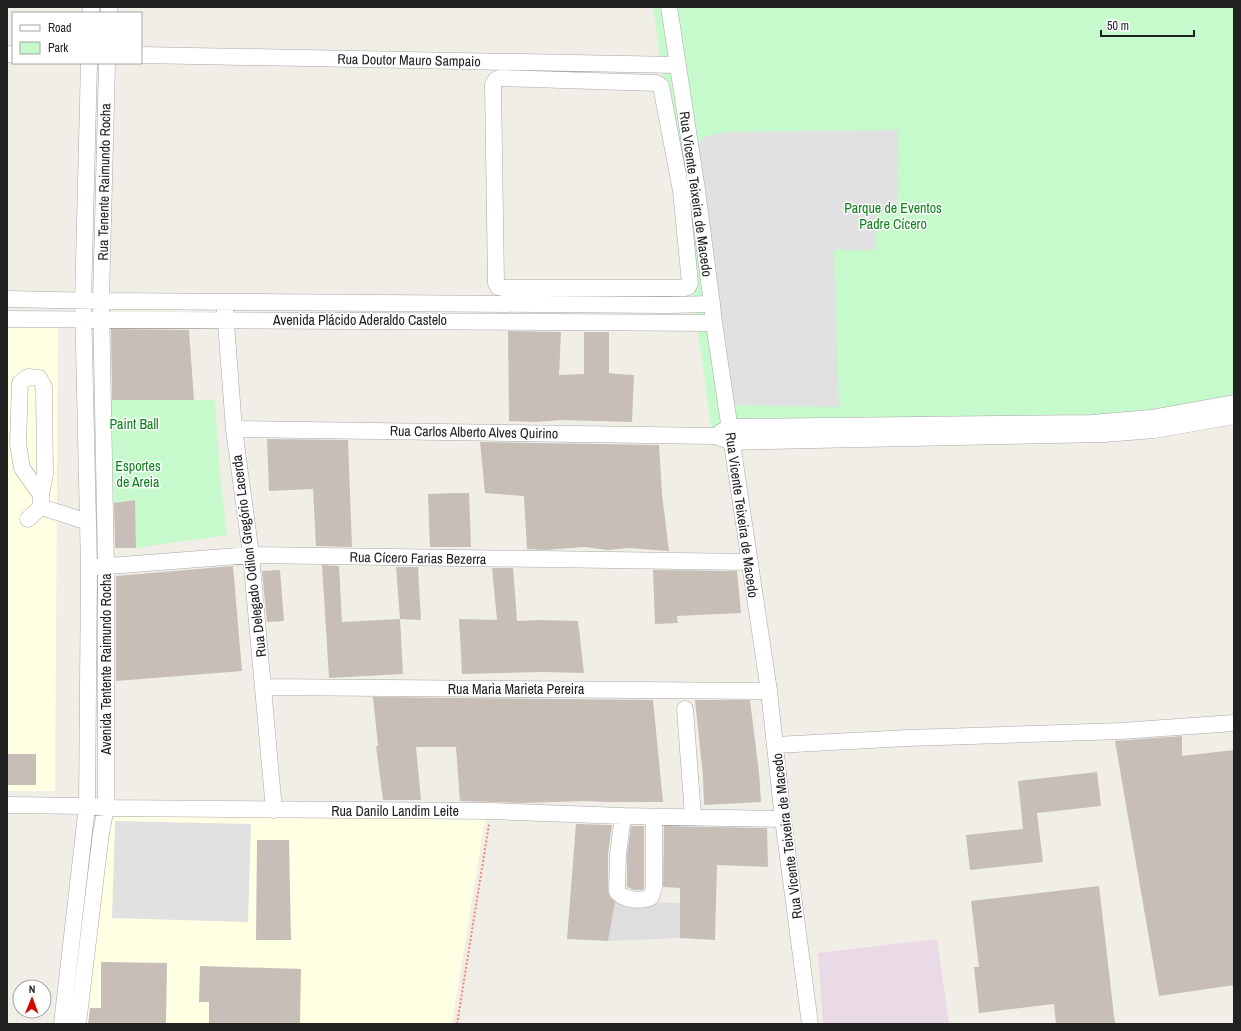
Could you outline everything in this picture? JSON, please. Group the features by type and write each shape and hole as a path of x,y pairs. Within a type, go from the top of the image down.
{"street":[{"name":"Rua Vicente Teixeira de Macedo","path":"669,7 697,190 714,323 769,691 783,819 810,1024"},
{"name":"Rua Doutor Mauro Sampaio","path":"142,55 677,65"},
{"name":"Rua Tenente Raimundo Rocha","path":"83,301 90,64"},
{"name":"Rua Tenente Raimundo Rocha","path":"101,301 107,64"},
{"path":"500,78 658,84 661,86 681,191 690,284 688,287 503,288 498,286 496,283 493,84 500,78"},
{"path":"86,178 104,178"},
{"path":"681,191 697,190"},
{"name":"Avenida Plácido Aderaldo Castelo","path":"7,299 83,301 501,304 712,304"},
{"name":"Avenida Tentente Raimundo Rocha","path":"62,1024 87,806 89,568 83,301"},
{"name":"Avenida Tentente Raimundo Rocha","path":"78,1024 101,833 106,808 106,567 101,301"},
{"name":"Rua Delegado Odilon Gregório Lacerda","path":"225,302 234,429 251,555 274,810"},
{"path":"501,304 501,322"},
{"name":"Avenida Plácido Aderaldo Castelo","path":"7,319 714,323"},
{"path":"28,519 41,501 44,474 44,387 39,378 28,377 20,383 18,444 22,468 41,501 88,522"},
{"path":"731,434 1027,430 1104,434 1166,422 1234,403"},
{"path":"1166,422 1234,416"},
{"name":"Rua Carlos Alberto Alves Quirino","path":"234,429 715,436 731,434"},
{"name":"Rua Cícero Farias Bezerra","path":"89,568 251,555 749,562"},
{"name":"Rua Maria Marieta Pereira","path":"263,687 769,691"},
{"path":"685,709 693,816"},
{"path":"776,745 908,738 1121,731 1234,723"},
{"name":"Rua Danilo Landim Leite","path":"7,805 87,806 106,808 491,811 654,817 693,816 783,819"},
{"path":"623,816 618,854 617,890 623,898 646,899 651,897 654,887 654,817"}],"path":[{"path":"457,1024 491,811"}],"shaded area":[{"path":"898,130 897,213 875,212 876,250 834,250 839,407 721,405 690,158 704,137 727,132"},
{"path":"7,327 58,328 55,791 7,791"},
{"path":"111,815 485,819 452,1024 83,1024"},
{"path":"115,821 251,824 248,922 112,918"},
{"path":"615,902 680,903 680,938 608,941"},
{"path":"937,939 949,1024 823,1024 818,953"}],"green space":[{"name":"Parque de Eventos Padre Cícero","path":"653,7 1234,7 1234,402 1176,415 712,433"},
{"path":"109,400 215,400 221,487 227,535 136,548 135,500 114,503"}],"building":[{"path":"111,329 189,330 194,400 112,400"},
{"path":"508,331 561,332 559,375 584,374 584,332 609,332 609,373 634,375 632,422 561,420 536,422 509,421"},
{"path":"267,439 348,440 352,547 316,546 313,489 269,491"},
{"path":"480,442 659,445 662,494 669,551 629,548 608,550 585,547 545,550 527,549 524,496 485,493"},
{"path":"469,493 471,547 430,547 428,494"},
{"path":"135,500 136,548 115,548 114,503"},
{"path":"322,565 339,566 342,622 400,619 403,674 329,678"},
{"path":"233,566 242,671 116,681 116,576"},
{"path":"396,567 418,567 421,620 400,619"},
{"path":"492,568 513,568 517,621 578,621 584,673 543,672 462,674 459,619 497,620"},
{"path":"280,570 284,621 267,622 262,571"},
{"path":"653,570 737,571 741,613 677,616 678,623 655,624"},
{"path":"373,697 653,700 663,802 585,801 523,803 460,801 456,747 416,747 421,800 383,800 376,746 378,746"},
{"path":"695,700 750,700 761,802 704,805 703,776"},
{"path":"1182,736 1182,756 1234,750 1234,985 1159,996 1115,741"},
{"path":"7,754 36,754 36,785 7,785"},
{"path":"1097,772 1101,806 1037,813 1043,862 970,870 966,835 1023,829 1018,781"},
{"path":"576,824 612,825 608,854 608,891 610,897 615,902 608,941 567,939"},
{"path":"631,826 644,826 643,890 634,890 627,887 627,855"},
{"path":"664,826 767,828 768,867 717,865 715,940 680,938 680,888 663,887"},
{"path":"257,840 289,840 291,940 256,940"},
{"path":"1099,886 1115,1024 1056,1024 1054,1004 979,1013 974,967 979,967 971,901"},
{"path":"101,962 167,963 166,1024 88,1024 90,1008 101,1008"},
{"path":"200,966 301,969 300,1024 209,1024 209,1002 199,1002"}],"park label":[{"name":"Paint Ball","path":"134,424"},
{"name":"Esportes de Areia","path":"138,474"}]}
